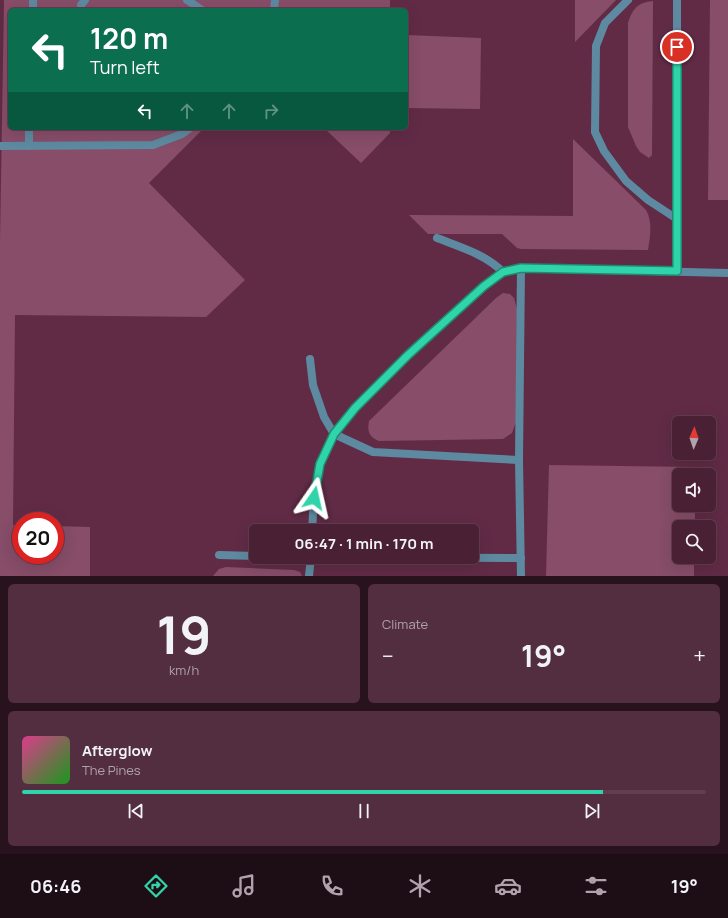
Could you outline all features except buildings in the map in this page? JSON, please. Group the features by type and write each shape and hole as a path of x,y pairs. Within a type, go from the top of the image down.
{"lane":[{"path":"187,0 199,8"},
{"path":"628,0 605,23 596,46 595,132 604,151 626,181 648,200 677,219"},
{"path":"677,0 677,271"},
{"path":"29,130 29,146"},
{"path":"0,146 153,145 182,134 187,130"},
{"path":"437,238 477,254 494,263 503,272"},
{"path":"521,268 519,460 521,576"},
{"path":"312,524 314,498 320,464 334,434 355,408 408,355 484,286 503,272 521,268 728,272"},
{"path":"310,359 313,384 324,417 334,434 373,452 519,460"},
{"path":"219,555 249,556"},
{"path":"479,558 521,558"},
{"path":"309,576 310,564"}],"shaded area":[{"path":"4,0 390,0 390,8 8,8 8,130 202,130 149,183 245,280 206,317 15,315 12,564 64,564 64,526 90,527 90,576 0,576 0,241"},
{"path":"575,0 616,0 575,42"},
{"path":"710,0 728,0 728,200 708,200"},
{"path":"653,1 652,155 649,158 640,152 628,127 628,23 631,14 636,7 643,3"},
{"path":"408,35 481,38 480,109 408,108"},
{"path":"326,130 390,130 390,133 361,163"},
{"path":"573,139 646,210 650,219 648,250 521,249 517,248 502,234 428,234 409,215 573,216"},
{"path":"503,293 510,294 514,298 517,309 516,422 512,433 503,439 379,441 373,438 368,428 369,421 496,298"},
{"path":"549,465 696,467 672,468 672,512 695,512 695,520 672,520 672,564 694,564 694,576 546,576"},
{"path":"226,567 294,570 300,572 302,576 213,576 219,569"}],"route":[{"path":"314,498 320,464 334,434 355,408 408,355 484,286 503,272 521,268 677,271 677,47"}]}
